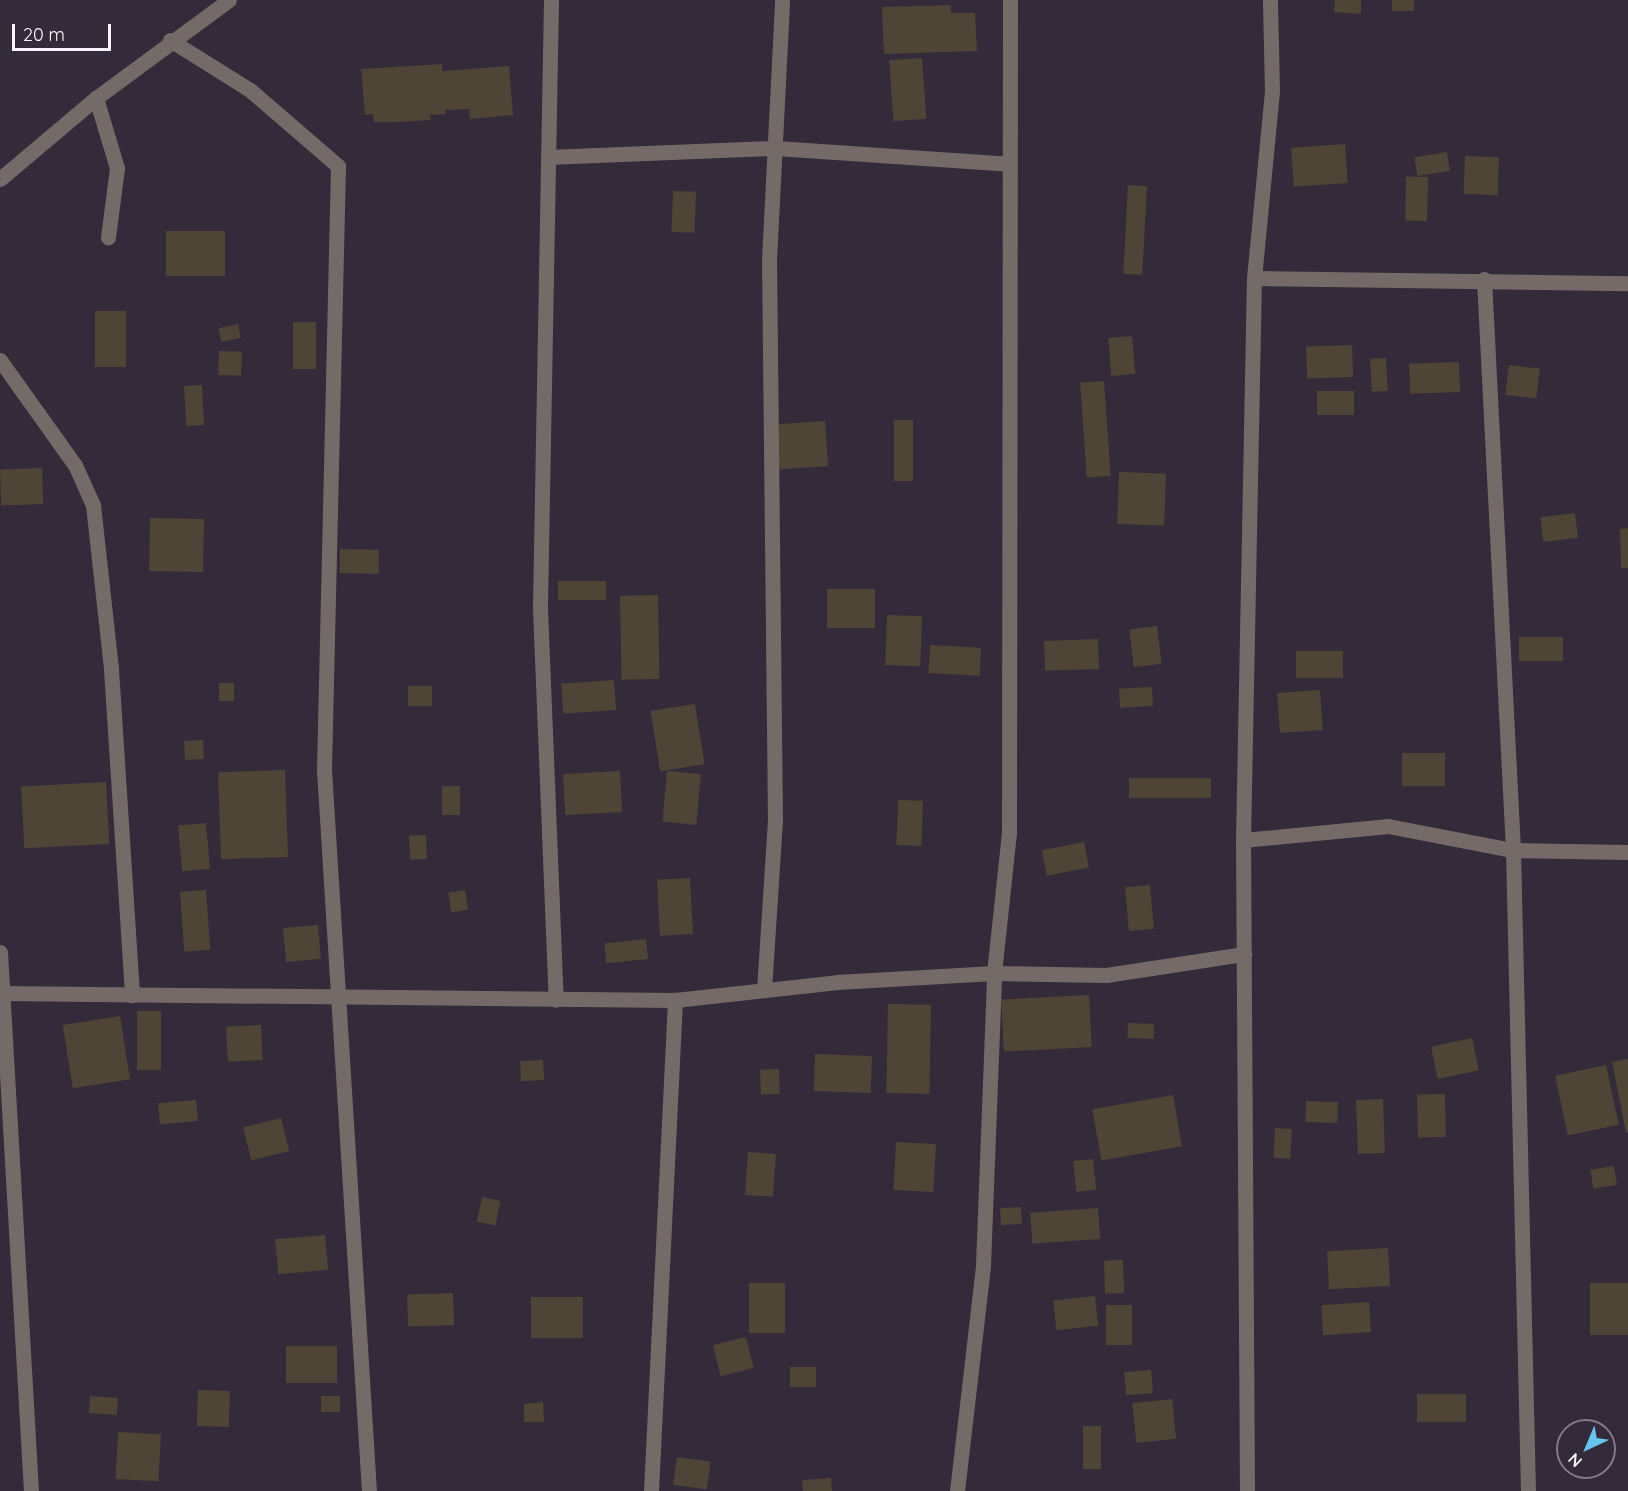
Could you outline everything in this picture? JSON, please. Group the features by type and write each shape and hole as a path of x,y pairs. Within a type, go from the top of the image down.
{"street":[{"path":"0,179 96,98 170,40 229,0"},
{"path":"551,0 540,608 556,1000"},
{"path":"764,990 775,821 769,260 782,0"},
{"path":"957,1491 983,1265 994,973 1009,832 1008,164 1010,0"},
{"path":"1246,1491 1243,840 1254,278 1272,91 1270,0"},
{"path":"170,40 250,90 338,166 324,770 369,1491"},
{"path":"96,98 117,168 108,237"},
{"path":"548,157 776,148 1008,164"},
{"path":"1254,278 1484,279 1628,283"},
{"path":"1484,279 1513,850 1528,1491"},
{"path":"0,360 75,465 93,505 111,669 132,995"},
{"path":"1243,840 1388,826 1513,850 1628,852"},
{"path":"0,952 31,1491"},
{"path":"1,993 675,1000 764,990 994,973 1106,975 1244,954"},
{"path":"651,1491 675,1000"}],"building":[{"path":"1335,0 1361,0 1361,14 1334,12"},
{"path":"1392,0 1414,0 1414,11 1392,11"},
{"path":"951,5 951,13 975,13 977,51 884,54 882,7"},
{"path":"922,58 926,119 893,121 889,60"},
{"path":"442,64 442,71 509,66 513,115 470,119 469,109 445,110 446,114 430,115 431,120 374,122 373,114 365,115 361,69"},
{"path":"1345,144 1348,183 1294,187 1291,148"},
{"path":"1447,152 1450,171 1417,176 1414,157"},
{"path":"1465,156 1499,157 1498,195 1464,194"},
{"path":"1406,177 1428,177 1427,221 1405,221"},
{"path":"1128,185 1147,186 1142,275 1123,274"},
{"path":"673,191 696,192 695,233 672,232"},
{"path":"166,231 225,231 225,276 166,276"},
{"path":"95,311 126,311 126,367 95,367"},
{"path":"293,322 316,322 316,369 293,369"},
{"path":"238,324 241,338 221,342 218,328"},
{"path":"1132,336 1135,374 1111,376 1108,338"},
{"path":"1352,345 1353,377 1307,379 1306,347"},
{"path":"219,351 242,352 241,376 218,375"},
{"path":"1386,358 1388,391 1372,392 1370,359"},
{"path":"1459,362 1460,392 1410,394 1409,364"},
{"path":"1509,365 1540,369 1536,399 1505,395"},
{"path":"1104,381 1111,476 1087,477 1080,383"},
{"path":"202,385 204,425 186,426 184,386"},
{"path":"1317,391 1354,391 1354,415 1317,415"},
{"path":"894,420 913,420 913,481 894,481"},
{"path":"825,421 828,466 778,469 775,424"},
{"path":"42,468 43,504 1,505 0,469"},
{"path":"1119,472 1166,474 1164,526 1117,524"},
{"path":"1575,513 1578,538 1543,542 1540,517"},
{"path":"150,518 204,519 203,572 149,571"},
{"path":"1628,528 1628,568 1621,568 1620,529"},
{"path":"340,549 379,550 379,574 340,573"},
{"path":"558,581 606,581 606,600 558,600"},
{"path":"827,589 875,589 875,628 827,628"},
{"path":"658,595 659,679 621,680 620,596"},
{"path":"887,615 922,616 920,666 885,665"},
{"path":"1157,626 1162,664 1134,667 1129,629"},
{"path":"1519,637 1563,637 1563,661 1519,661"},
{"path":"1098,639 1099,669 1045,671 1044,641"},
{"path":"930,645 981,648 979,676 929,673"},
{"path":"1296,651 1343,651 1343,678 1296,678"},
{"path":"614,680 616,710 563,714 561,684"},
{"path":"219,683 234,683 234,701 219,701"},
{"path":"408,686 432,686 432,706 408,706"},
{"path":"1152,687 1153,706 1120,708 1119,689"},
{"path":"1320,690 1323,730 1280,733 1277,693"},
{"path":"695,704 705,764 660,771 651,711"},
{"path":"203,740 204,759 185,760 184,741"},
{"path":"1402,753 1445,753 1445,786 1402,786"},
{"path":"285,770 288,857 221,859 218,772"},
{"path":"620,771 622,812 565,815 563,774"},
{"path":"667,771 701,774 696,825 663,822"},
{"path":"1129,778 1211,778 1211,798 1129,798"},
{"path":"106,782 109,844 24,848 21,786"},
{"path":"442,786 460,786 460,815 442,815"},
{"path":"898,800 923,801 921,846 896,845"},
{"path":"206,823 210,869 182,871 178,825"},
{"path":"426,835 427,859 410,860 409,836"},
{"path":"1084,842 1089,868 1047,876 1042,850"},
{"path":"690,878 693,934 660,936 657,880"},
{"path":"1150,885 1154,929 1129,931 1125,887"},
{"path":"206,890 210,950 184,952 180,892"},
{"path":"465,890 468,910 451,912 448,893"},
{"path":"318,925 321,959 286,962 283,928"},
{"path":"646,939 648,959 606,963 604,943"},
{"path":"1089,995 1092,1047 1004,1052 1001,1000"},
{"path":"888,1004 931,1005 929,1094 886,1093"},
{"path":"137,1011 161,1011 161,1070 137,1070"},
{"path":"120,1016 130,1079 73,1088 63,1025"},
{"path":"1128,1023 1154,1024 1153,1039 1127,1038"},
{"path":"261,1025 263,1060 228,1062 226,1027"},
{"path":"1472,1038 1479,1070 1438,1079 1431,1047"},
{"path":"815,1054 872,1056 871,1093 814,1091"},
{"path":"1628,1059 1628,1132 1626,1133 1612,1062"},
{"path":"543,1060 544,1080 521,1081 520,1061"},
{"path":"1606,1065 1619,1125 1568,1135 1555,1076"},
{"path":"779,1069 780,1094 761,1095 760,1070"},
{"path":"1417,1094 1445,1094 1446,1137 1418,1137"},
{"path":"1173,1095 1182,1146 1101,1160 1092,1109"},
{"path":"1383,1099 1385,1153 1358,1154 1356,1100"},
{"path":"196,1100 198,1121 160,1124 158,1103"},
{"path":"1306,1101 1338,1102 1337,1123 1305,1122"},
{"path":"281,1118 289,1151 251,1160 243,1127"},
{"path":"1275,1128 1292,1129 1290,1159 1273,1158"},
{"path":"896,1142 936,1144 933,1192 893,1190"},
{"path":"748,1152 776,1154 773,1197 745,1195"},
{"path":"1093,1159 1096,1190 1076,1192 1073,1161"},
{"path":"1614,1166 1617,1185 1593,1189 1590,1170"},
{"path":"482,1197 501,1201 495,1225 477,1221"},
{"path":"1021,1207 1022,1224 1001,1225 1000,1208"},
{"path":"1098,1208 1100,1239 1032,1244 1030,1213"},
{"path":"325,1235 328,1270 278,1274 275,1239"},
{"path":"1388,1248 1390,1286 1329,1289 1327,1251"},
{"path":"1123,1260 1124,1293 1105,1294 1104,1261"},
{"path":"749,1283 785,1283 785,1333 749,1333"},
{"path":"1590,1283 1628,1283 1628,1335 1590,1335"},
{"path":"453,1293 454,1325 408,1327 407,1295"},
{"path":"1095,1296 1098,1326 1056,1330 1053,1300"},
{"path":"531,1297 583,1297 583,1338 531,1338"},
{"path":"1369,1302 1371,1332 1323,1335 1321,1305"},
{"path":"1106,1305 1132,1305 1132,1345 1106,1345"},
{"path":"746,1337 754,1368 721,1376 713,1345"},
{"path":"286,1346 337,1346 337,1383 286,1383"},
{"path":"790,1367 816,1367 816,1387 790,1387"},
{"path":"1151,1370 1153,1393 1126,1395 1124,1372"},
{"path":"198,1390 230,1391 229,1427 197,1426"},
{"path":"1417,1394 1466,1394 1466,1422 1417,1422"},
{"path":"90,1396 118,1398 117,1415 89,1413"},
{"path":"321,1396 340,1396 340,1412 321,1412"},
{"path":"1172,1399 1176,1439 1136,1443 1132,1403"},
{"path":"543,1402 544,1422 524,1422 524,1404"},
{"path":"1083,1426 1101,1426 1101,1469 1083,1469"},
{"path":"118,1432 161,1434 158,1481 116,1479"},
{"path":"677,1457 711,1462 707,1489 673,1485"},
{"path":"831,1478 832,1491 803,1491 802,1480"}]}
